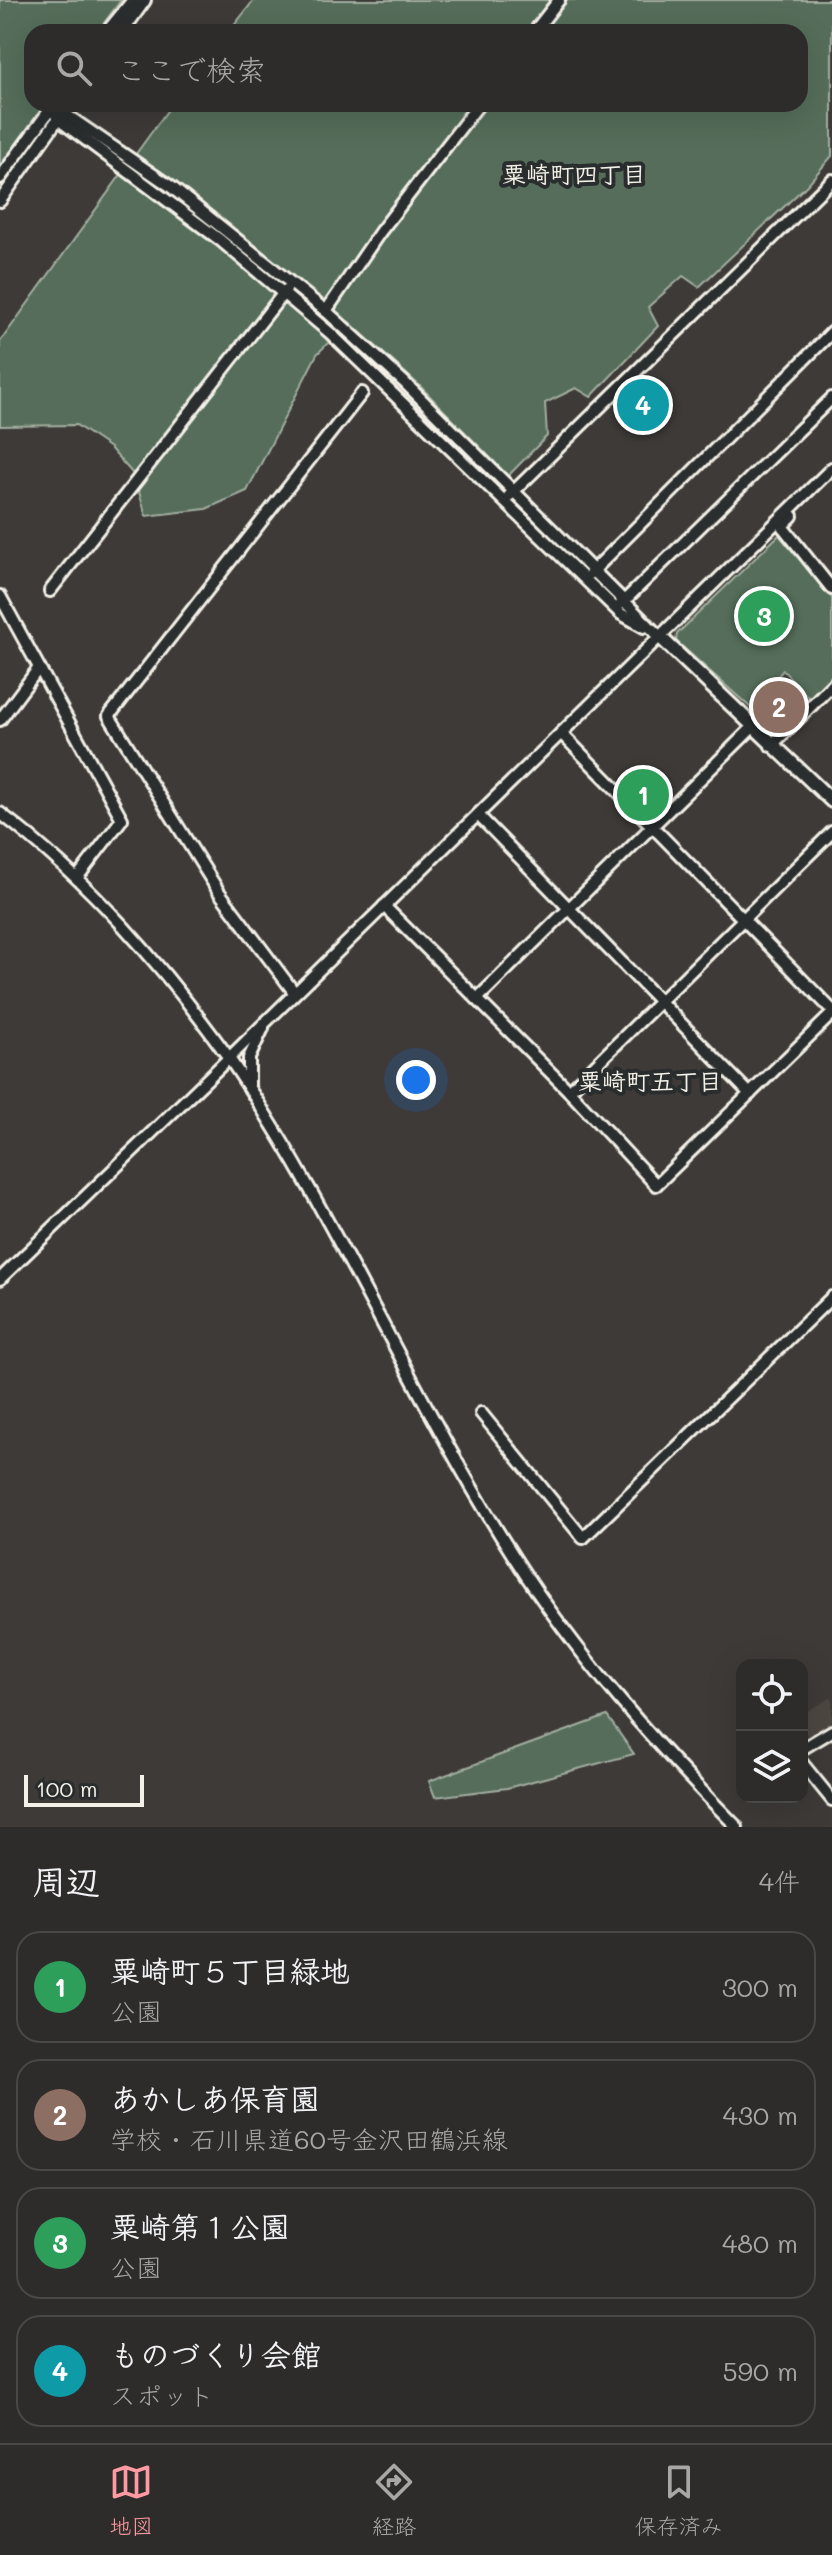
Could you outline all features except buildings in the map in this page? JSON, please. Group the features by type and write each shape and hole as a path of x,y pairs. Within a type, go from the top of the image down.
{"main road":[{"path":"114,24 134,0"},
{"path":"127,24 144,0"},
{"path":"659,636 832,801"}],"street":[{"path":"540,24 559,0"},
{"path":"0,178 57,112"},
{"path":"0,201 58,112"},
{"path":"64,112 170,186 288,288 586,579 659,636"},
{"path":"326,311 380,232 473,112"},
{"path":"505,500 832,180"},
{"path":"288,288 326,311 594,569 620,605"},
{"path":"50,591 288,288"},
{"path":"586,579 832,332"},
{"path":"294,992 219,892 109,716 362,393"},
{"path":"620,605 832,398"},
{"path":"0,1279 832,468"},
{"path":"832,478 782,526 832,589"},
{"path":"0,596 122,819 77,878"},
{"path":"0,720 38,669"},
{"path":"771,746 830,691"},
{"path":"477,999 753,727"},
{"path":"384,906 569,1091 656,1185 750,1094 832,1012 744,917 561,733"},
{"path":"0,813 77,878 173,979 250,1089 470,1482 529,1579 596,1672 737,1827"},
{"path":"478,815 750,1094"},
{"path":"569,1091 832,832"},
{"path":"250,1089 249,1058 265,1023"},
{"path":"481,1413 583,1538 832,1297"},
{"path":"808,1745 832,1731"},
{"path":"808,1770 832,1800"}],"shaded area":[{"path":"781,676 808,702 777,735 751,712"},
{"path":"832,1697 832,1725 810,1738 808,1711"}],"green space":[{"path":"0,0 121,0 103,24 24,24 24,112 39,112 0,166"},
{"path":"254,0 832,0 832,156 807,185 699,287 683,276 648,307 658,326 591,397 576,388 545,403 547,436 508,476 420,386 349,322 317,354 247,491 206,509 146,516 134,475 110,448 76,425 0,426 0,342 166,112 808,112 808,24 235,24"},
{"path":"779,535 832,598 832,675 809,698 783,670 751,708 676,641 677,634"},
{"path":"607,1716 634,1754 507,1788 435,1797 429,1781"}],"place":[{"name":"ものづくり会館","path":"643,405"},
{"name":"粟崎第１公園","path":"764,616"},
{"name":"あかしあ保育園","path":"779,707"},
{"name":"粟崎町５丁目緑地","path":"643,795"}],"district":[{"name":"粟崎町四丁目","path":"574,175"},
{"name":"粟崎町五丁目","path":"650,1082"}]}
